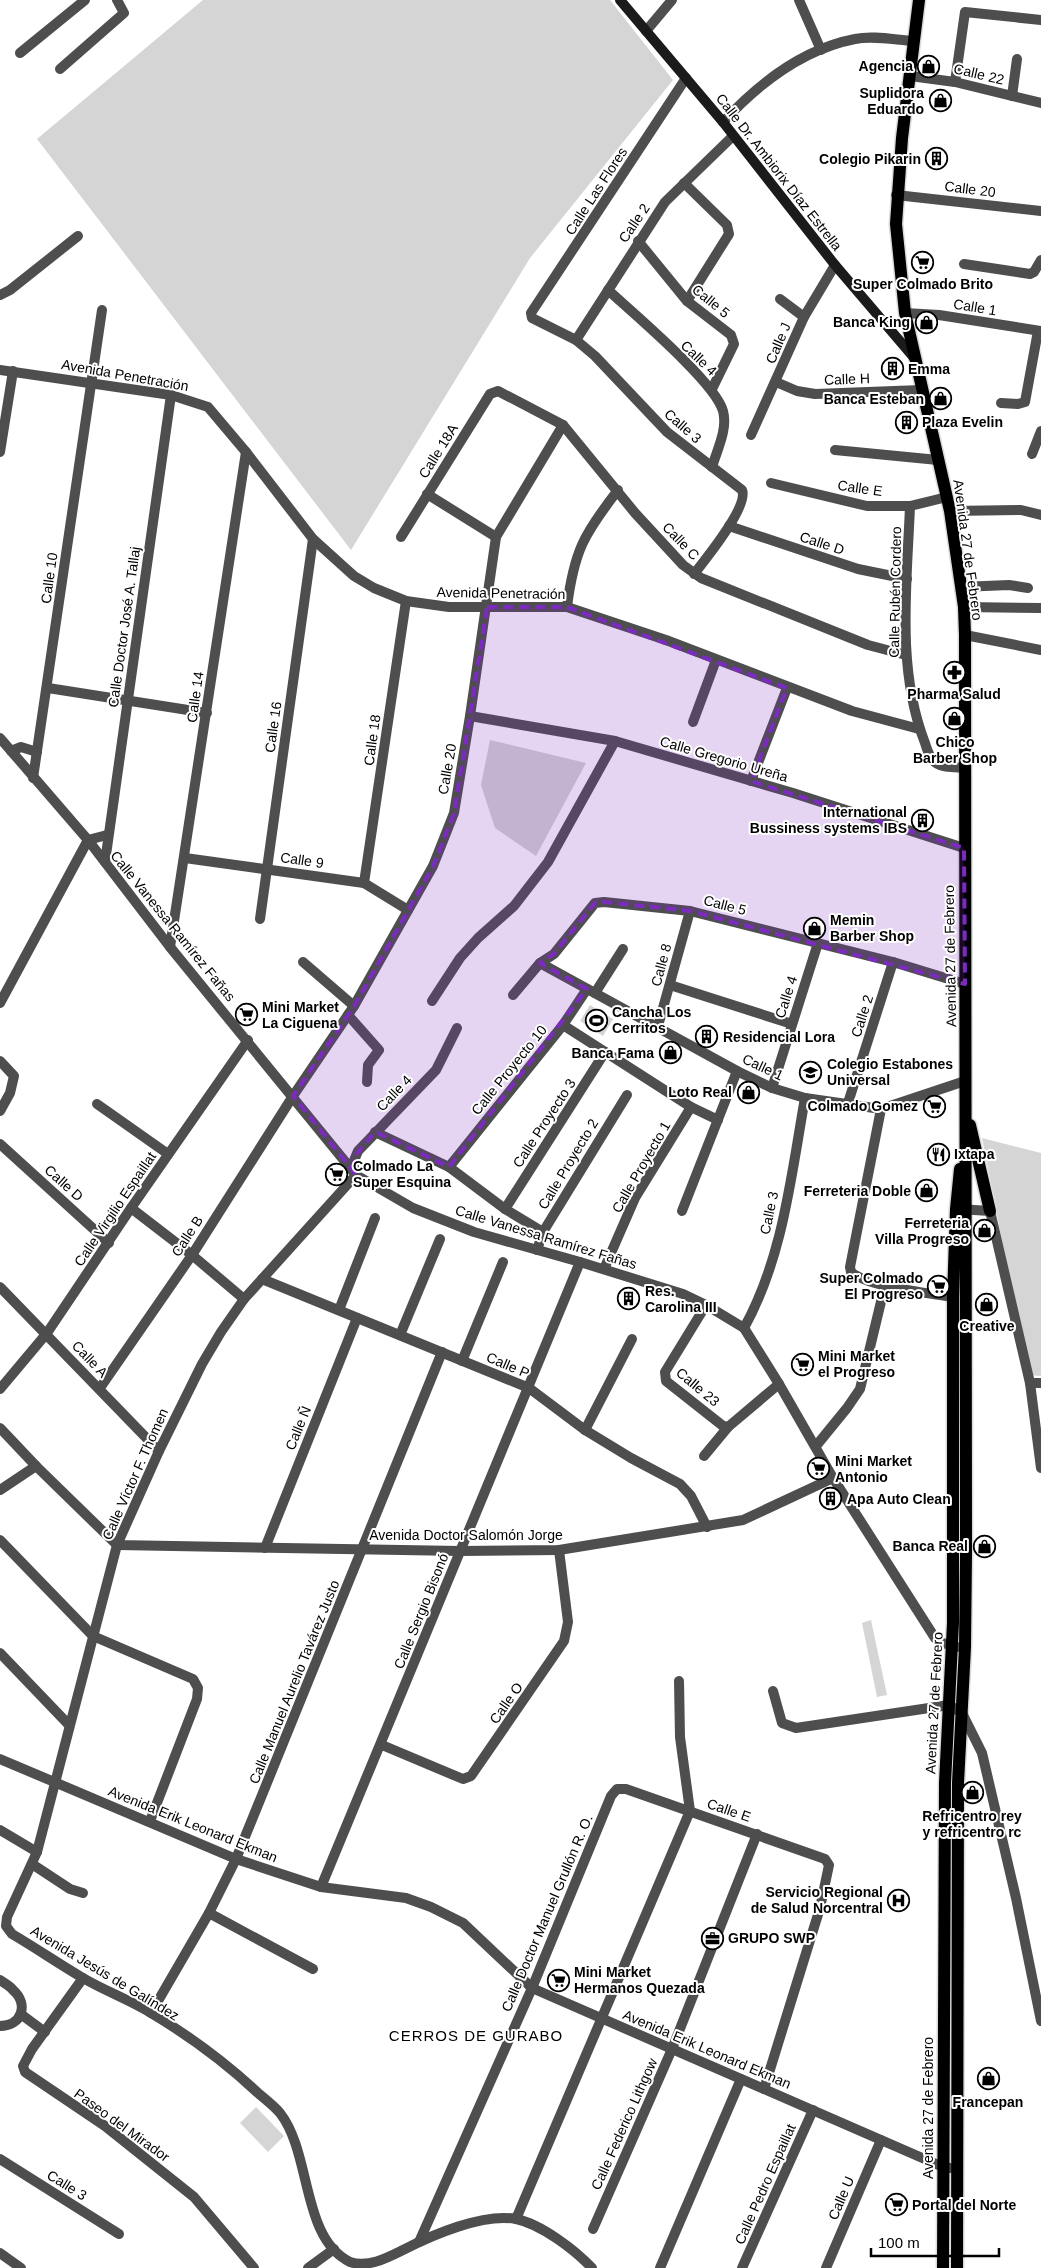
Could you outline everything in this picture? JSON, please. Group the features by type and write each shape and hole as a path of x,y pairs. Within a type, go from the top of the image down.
{"main road":[{"name":"Calle Dr. Ambiorix Díaz Estrella","path":"620,0 723,122 835,265 916,360"},
{"name":"Avenida 27 de Febrero","path":"918,0 896,194 896,224 905,313 950,511 964,606 965,635 966,1081 961,1210 953,1297 959,1647 962,1714 958,1783 957,2268"},
{"path":"965,1106 990,1211"},
{"name":"Avenida 27 de Febrero","path":"943,2268 945,1783 949,1704 959,1647 964,1299 961,1210"}],"street":[{"path":"20,53 85,0"},
{"path":"60,69 124,13 117,0"},
{"path":"646,31 672,0"},
{"path":"800,0 821,50"},
{"path":"955,82 965,12 1041,20"},
{"path":"723,122 746,97 793,63 821,50 857,38 914,41"},
{"path":"1012,96 1017,59"},
{"name":"Calle 22","path":"910,76 955,82 1041,103"},
{"name":"Calle Las Flores","path":"532,318 531,313 534,308 686,78"},
{"name":"Calle 2","path":"576,340 638,241 665,202 733,136"},
{"path":"684,183 727,225 729,234 686,301"},
{"name":"Calle 20","path":"896,194 1041,211"},
{"path":"0,295 10,290 78,236"},
{"name":"Calle 5","path":"638,241 686,301 731,335 734,344 712,389"},
{"path":"964,264 1030,274 1034,272 1041,260"},
{"name":"Calle J","path":"751,435 804,316 835,265"},
{"name":"Calle 4","path":"608,290 712,389 724,412 724,425 712,467"},
{"path":"780,299 804,316"},
{"name":"Calle 10","path":"33,778 48,688 90,382 102,310"},
{"name":"Calle 1","path":"905,313 939,315 1040,331"},
{"name":"Calle 3","path":"532,318 576,340 595,356 667,432 744,494 729,526 694,574"},
{"path":"1001,403 1018,404 1025,402 1040,331"},
{"name":"Avenida Penetración","path":"0,370 171,395 208,407 246,452 313,539 354,576 374,588 406,601 449,606 567,606 852,711 919,729"},
{"path":"0,452 13,371"},
{"name":"Calle H","path":"776,382 798,391 815,394 921,390"},
{"name":"Calle 18A","path":"401,537 490,394 498,391 506,395"},
{"name":"Calle Doctor José A. Tallaj","path":"105,862 107,835 171,395"},
{"name":"Calle C","path":"506,395 563,425 635,513 682,564 694,574 730,592 813,624 868,645 906,655"},
{"name":"Calle 20","path":"293,1096 351,1010 433,866 454,813 487,607 496,537 563,425"},
{"path":"1032,454 1041,431"},
{"path":"835,450 938,460"},
{"name":"Calle 14","path":"170,947 246,452"},
{"name":"Calle E","path":"771,483 867,506 910,506 946,497"},
{"path":"567,606 571,577 584,539 591,525 618,490"},
{"path":"428,494 496,537"},
{"name":"Calle Rubén Cordero","path":"910,506 906,655 911,695 919,729 935,763 966,768"},
{"path":"950,511 1022,510 1041,515"},
{"name":"Calle D","path":"729,526 858,570 907,579"},
{"name":"Calle 16","path":"260,919 313,539"},
{"path":"961,587 1010,585 1028,588"},
{"name":"Calle 18","path":"364,883 406,601"},
{"path":"964,606 1041,608"},
{"path":"965,635 1041,650"},
{"path":"693,722 716,660"},
{"path":"48,688 207,713"},
{"path":"751,781 787,688"},
{"name":"Calle Gregorio Ureña","path":"470,716 615,741 751,781 964,848"},
{"name":"Calle Vanessa Ramírez Fañas","path":"0,738 88,840 170,947 248,1040 356,1175 413,1208 474,1232 683,1294 706,1305 744,1328 816,1446 833,1478 935,1638 959,1647"},
{"path":"432,1001 460,958 478,938 514,906 548,862 615,741"},
{"path":"11,751 21,747 37,752"},
{"path":"0,1003 88,840 107,835"},
{"name":"Calle 9","path":"185,858 364,883 408,910"},
{"name":"Calle 5","path":"513,995 540,963 554,954 595,903 604,902 690,910 893,962 965,984"},
{"name":"Calle 8","path":"658,1026 690,910"},
{"name":"Calle 4","path":"772,1088 818,943"},
{"name":"Calle Proyecto 10","path":"449,1167 623,949"},
{"path":"303,962 351,1010 379,1050 368,1066 368,1082"},
{"name":"Calle 2","path":"847,1106 893,962"},
{"name":"Calle 1","path":"540,963 737,1071 772,1088 805,1098 847,1106 881,1109 966,1081"},
{"path":"670,985 792,1024"},
{"path":"563,1025 691,1107 718,1120"},
{"name":"Calle 4","path":"356,1175 353,1163 354,1157 375,1132 436,1070 457,1028"},
{"name":"Calle Virgilio Espaillat","path":"0,1390 47,1334 110,1243 131,1208 248,1040"},
{"name":"Calle Proyecto 3","path":"505,1209 605,1052"},
{"path":"0,1061 14,1076 10,1093 0,1112"},
{"path":"682,1212 737,1071"},
{"name":"Calle Proyecto 2","path":"537,1250 543,1232 627,1095"},
{"name":"Calle B","path":"100,1388 192,1255 293,1096"},
{"name":"Calle 3","path":"744,1328 756,1305 781,1230 805,1098"},
{"path":"97,1104 168,1154"},
{"name":"Calle Proyecto 1","path":"604,1269 635,1198 691,1107"},
{"path":"881,1109 850,1267 855,1275 885,1285 953,1297"},
{"path":"375,1132 449,1167 505,1209 543,1232"},
{"name":"Calle D","path":"0,1144 110,1243"},
{"name":"Calle Víctor F. Thomen","path":"7,1917 37,1852 117,1545 159,1451 211,1348 244,1299 356,1175"},
{"path":"131,1208 192,1255 244,1299"},
{"path":"961,1210 990,1211 1030,1382 1041,1468"},
{"path":"338,1310 375,1218"},
{"path":"400,1335 440,1239"},
{"path":"462,1360 502,1262"},
{"name":"Calle Sergio Bisonó","path":"321,1887 382,1745 580,1262"},
{"name":"Calle P","path":"262,1279 529,1388 585,1430 631,1458 680,1484 691,1496 707,1527"},
{"path":"816,1446 860,1389 885,1285"},
{"name":"Calle A","path":"0,1286 159,1451"},
{"name":"Calle 23","path":"706,1305 665,1372 664,1377 666,1381 723,1426 728,1427"},
{"name":"Calle Ñ","path":"265,1548 357,1318"},
{"path":"585,1430 632,1339"},
{"name":"Calle Manuel Aurelio Tavárez Justo","path":"151,2013 209,1912 236,1859 442,1352"},
{"path":"1030,1382 1041,1382"},
{"path":"704,1456 728,1427 732,1426 779,1384"},
{"path":"0,1428 117,1545"},
{"path":"0,1490 36,1466"},
{"name":"Avenida Doctor Salomón Jorge","path":"117,1545 460,1551 559,1550 743,1520 833,1478"},
{"path":"0,1540 93,1636 193,1679 198,1688 197,1699 150,1821"},
{"name":"Calle O","path":"382,1745 463,1779 471,1776 564,1641 568,1622 559,1550"},
{"path":"0,1654 69,1725"},
{"path":"516,2219 603,2019 690,1811 680,1737 680,1681"},
{"path":"773,1691 782,1723 796,1728 949,1704 962,1714 982,1753 1016,1898 1041,2020"},
{"name":"Avenida Erik Leonard Ekman","path":"0,1759 236,1859 321,1887 406,1898 431,1907 463,1923 532,1988 943,2167 956,2169"},
{"name":"Calle E","path":"617,1789 626,1789 757,1834 825,1859 829,1865 820,1908 764,2089"},
{"name":"Calle Doctor Manuel Grullón R. O.","path":"419,2242 532,1988 611,1796 617,1789"},
{"path":"0,1830 37,1852"},
{"name":"Calle Federico Lithgow","path":"594,2229 672,2049 757,1834"},
{"path":"32,1864 70,1890 83,1893"},
{"path":"209,1912 313,1969"},
{"name":"Avenida Jesús de Galíndez","path":"7,1917 6,1926 12,1934 83,1978 151,2013 237,2074 280,2113 298,2146 316,2221 334,2249 350,2262 365,2265 376,2264 419,2242 460,2226 487,2220 516,2219 555,2236 592,2268"},
{"name":"Paseo del Mirador","path":"83,1978 27,2058 23,2066 25,2072 105,2126 194,2197 254,2268"},
{"path":"0,1980 14,1990 22,2003 22,2015 16,2022 0,2026"},
{"path":"22,2015 45,2032"},
{"path":"660,2268 741,2079"},
{"name":"Calle Pedro Espaillat","path":"742,2268 813,2110"},
{"name":"Calle U","path":"826,2268 881,2140"},
{"name":"Calle 3","path":"0,2159 118,2234"},
{"path":"308,2268 334,2249"},
{"path":"0,2253 21,2268"}],"highlighted area":[{"path":"487,607 567,607 787,688 751,781 964,848 965,984 690,911 604,902 595,903 554,954 540,963 587,989 449,1167 375,1132 354,1157 356,1175 293,1096 354,1006 433,866 454,813"}],"shaded area":[{"path":"203,0 610,0 673,80 530,258 351,550 37,139"},
{"path":"490,740 586,763 536,856 495,828 481,785"},
{"name":"Cancha Los Cerritos","path":"590,1005 613,1019 603,1036 580,1021"},
{"path":"982,1138 1041,1153 1041,1376 1028,1375"},
{"path":"871,1620 887,1695 877,1697 862,1623"},
{"path":"256,2107 284,2136 268,2152 240,2123"}],"place":[{"name":"Agencia","path":"929,66"},
{"name":"Suplidora Eduardo","path":"940,101"},
{"name":"Colegio Pikarin","path":"937,159"},
{"name":"Super Colmado Brito","path":"923,262"},
{"name":"Banca King","path":"926,322"},
{"name":"Emma","path":"892,369"},
{"name":"Banca Esteban","path":"940,399"},
{"name":"Plaza Evelin","path":"906,422"},
{"name":"Pharma Salud","path":"954,672"},
{"name":"Chico Barber Shop","path":"955,719"},
{"name":"International Bussiness systems IBS","path":"923,820"},
{"name":"Memin Barber Shop","path":"814,928"},
{"name":"Mini Market La Ciguena","path":"246,1015"},
{"name":"Cancha Los Cerritos","path":"596,1020"},
{"name":"Residencial Lora","path":"707,1037"},
{"name":"Banca Fama","path":"670,1053"},
{"name":"Colegio Estabones Universal","path":"811,1072"},
{"name":"Loto Real","path":"748,1092"},
{"name":"Colmado Gomez","path":"934,1106"},
{"name":"Ixtapa","path":"938,1154"},
{"name":"Colmado La Super Esquina","path":"337,1174"},
{"name":"Ferreteria Doble","path":"927,1191"},
{"name":"Ferreteria Villa Progreso","path":"985,1231"},
{"name":"Super Colmado El Progreso","path":"939,1286"},
{"name":"Res. Carolina III","path":"629,1299"},
{"name":"Creative","path":"987,1304"},
{"name":"Mini Market el Progreso","path":"802,1364"},
{"name":"Mini Market Antonio","path":"819,1469"},
{"name":"Apa Auto Clean","path":"831,1499"},
{"name":"Banca Real","path":"984,1546"},
{"name":"Refricentro rey y refricentro rc","path":"972,1793"},
{"name":"Servicio Regional de Salud Norcentral","path":"899,1900"},
{"name":"GRUPO SWP","path":"712,1938"},
{"name":"Mini Market Hermanos Quezada","path":"558,1980"},
{"name":"Francepan","path":"988,2079"},
{"name":"Portal del Norte","path":"896,2205"}],"district":[{"name":"CERROS DE GURABO","path":"476,2036"}]}
